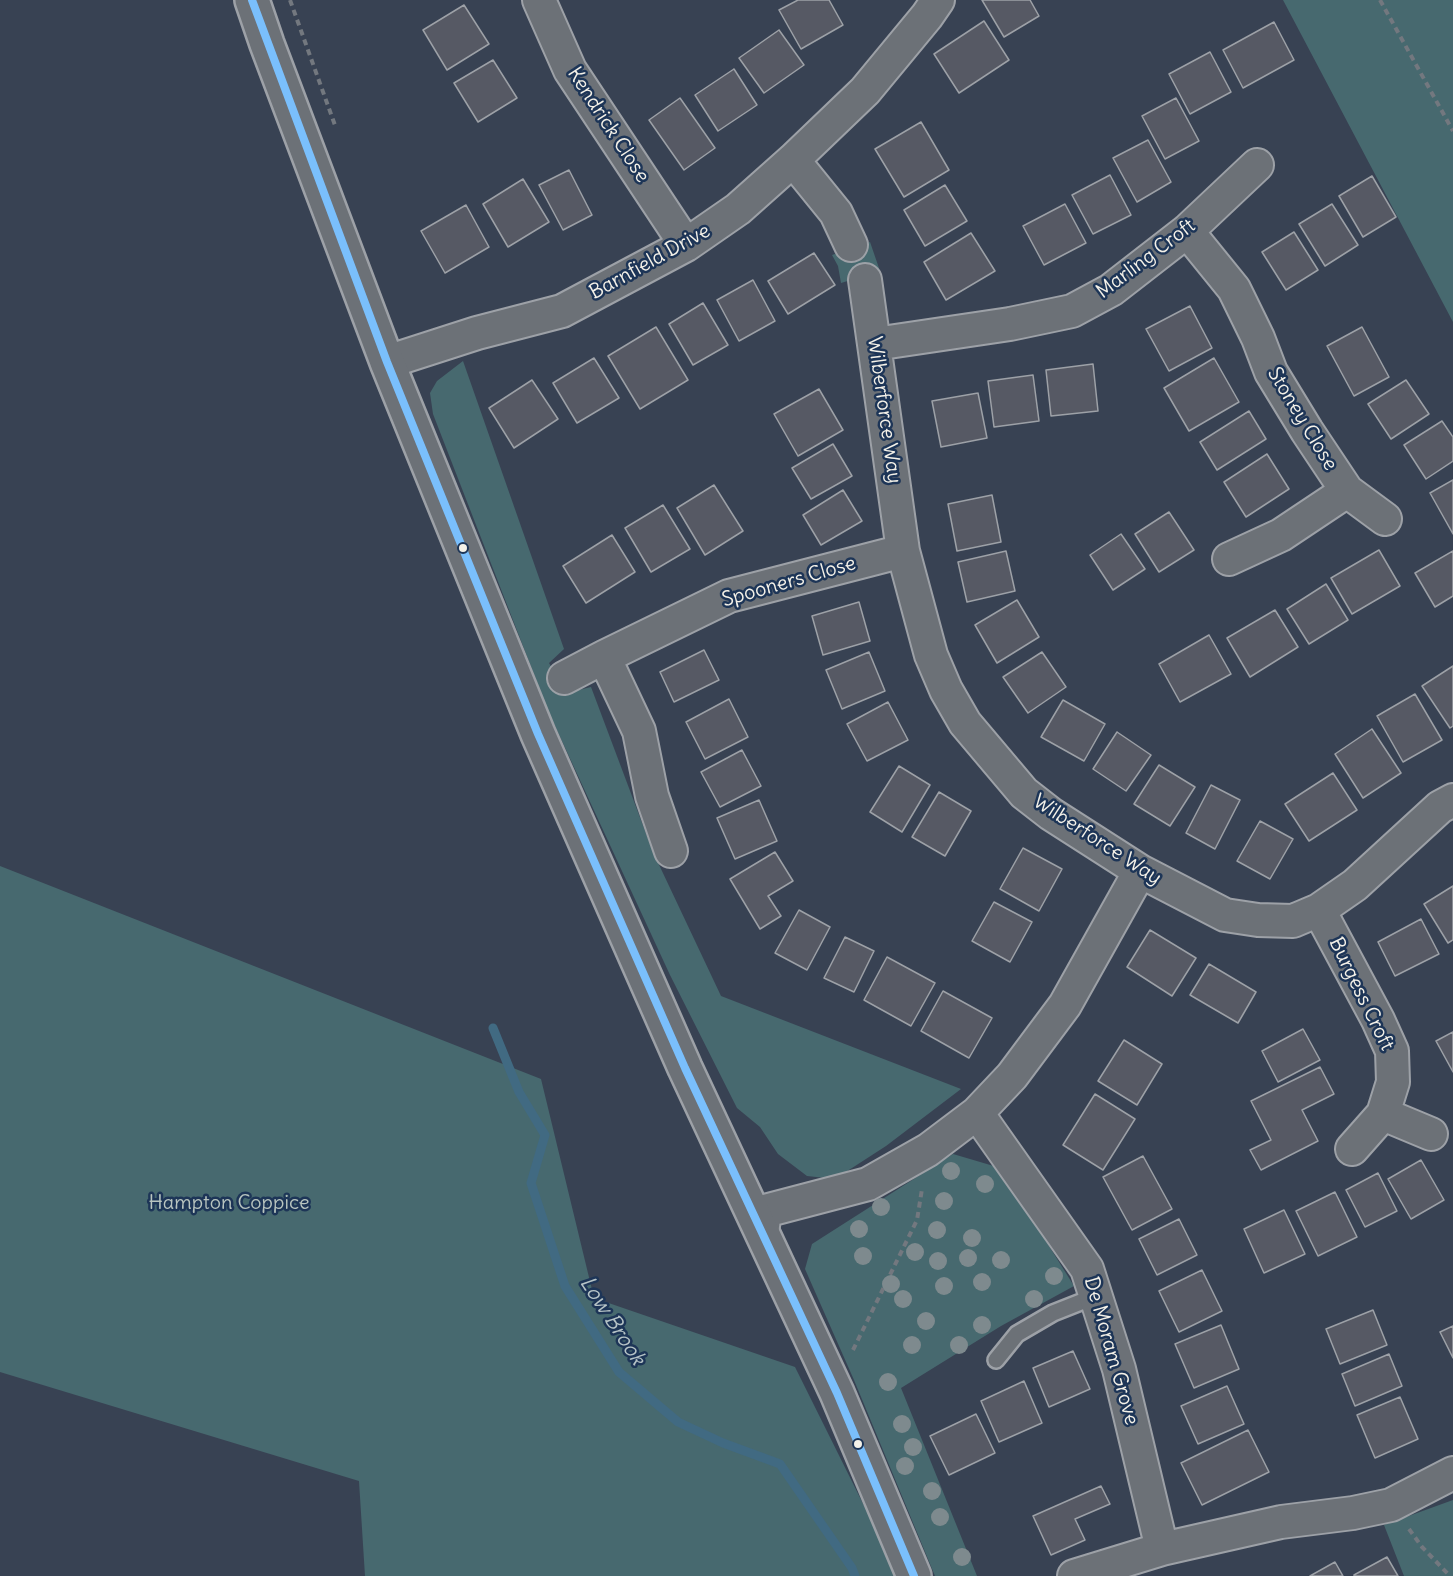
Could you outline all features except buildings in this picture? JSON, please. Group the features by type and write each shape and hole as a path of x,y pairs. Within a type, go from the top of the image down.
{"street":[{"path":"252,0 387,363 537,734 685,1068 837,1393 914,1576"},
{"name":"Kendrick Close","path":"538,0 570,70 686,245"},
{"name":"Barnfield Drive","path":"387,363 477,333 561,311 686,245 738,209 864,91 938,0"},
{"path":"793,159 836,213 851,245"},
{"name":"Marling Croft","path":"875,344 1010,324 1071,311 1111,290 1187,231 1257,165"},
{"name":"Stoney Close","path":"1187,231 1234,289 1258,338 1271,372 1347,491 1281,535 1230,559"},
{"name":"Wilberforce Way","path":"865,280 903,551 931,655 946,690 965,723 1024,793 1051,814 1140,871 1225,915 1258,920 1293,921 1319,910 1355,885 1440,807 1453,800"},
{"path":"1347,491 1385,519"},
{"name":"Spooners Close","path":"564,678 729,596 903,551"},
{"path":"604,657 639,731 652,796 671,851"},
{"path":"762,1233 765,1211 868,1184 928,1150 977,1113 1012,1076 1065,1005 1140,871"},
{"name":"Burgess Croft","path":"1319,910 1378,1020 1392,1051 1393,1082 1383,1114 1352,1149"},
{"name":"De Moram Grove","path":"977,1113 1087,1269 1119,1369 1162,1549"},
{"path":"1383,1114 1431,1134"},
{"path":"1074,1576 1162,1549 1281,1522 1391,1505 1453,1473"}],"lane":[{"path":"996,1360 1017,1334 1053,1313 1096,1296"}],"path":[{"path":"1380,0 1453,131"},
{"path":"837,1393 849,1358 917,1220 928,1150"},
{"path":"1422,1547 1450,1576"}],"green space":[{"path":"1283,0 1453,0 1453,322"},
{"path":"870,242 880,271 841,283 838,266 832,255"},
{"path":"463,361 564,649 549,663 566,693 591,687 653,852 721,996 961,1089 886,1146 835,1179 807,1176 778,1154 760,1127 737,1108 670,975 549,713 433,414 430,393 437,381"},
{"name":"Hampton Coppice","path":"0,866 541,1079 594,1298 795,1367 899,1576 365,1576 359,1481 0,1372"},
{"path":"953,1154 997,1167 1074,1286 1001,1326 901,1388 977,1576 935,1576 854,1380 805,1269 812,1244"},
{"path":"1453,1500 1453,1576 1404,1576 1384,1525"}],"waterway":[{"name":"Low Brook","path":"493,1028 519,1092 545,1135 531,1183 565,1286 619,1372 678,1422 723,1443 780,1464 852,1568 855,1576"}],"transit line":[{"path":"252,0 387,362 538,734 685,1068 837,1393 914,1576"}]}
